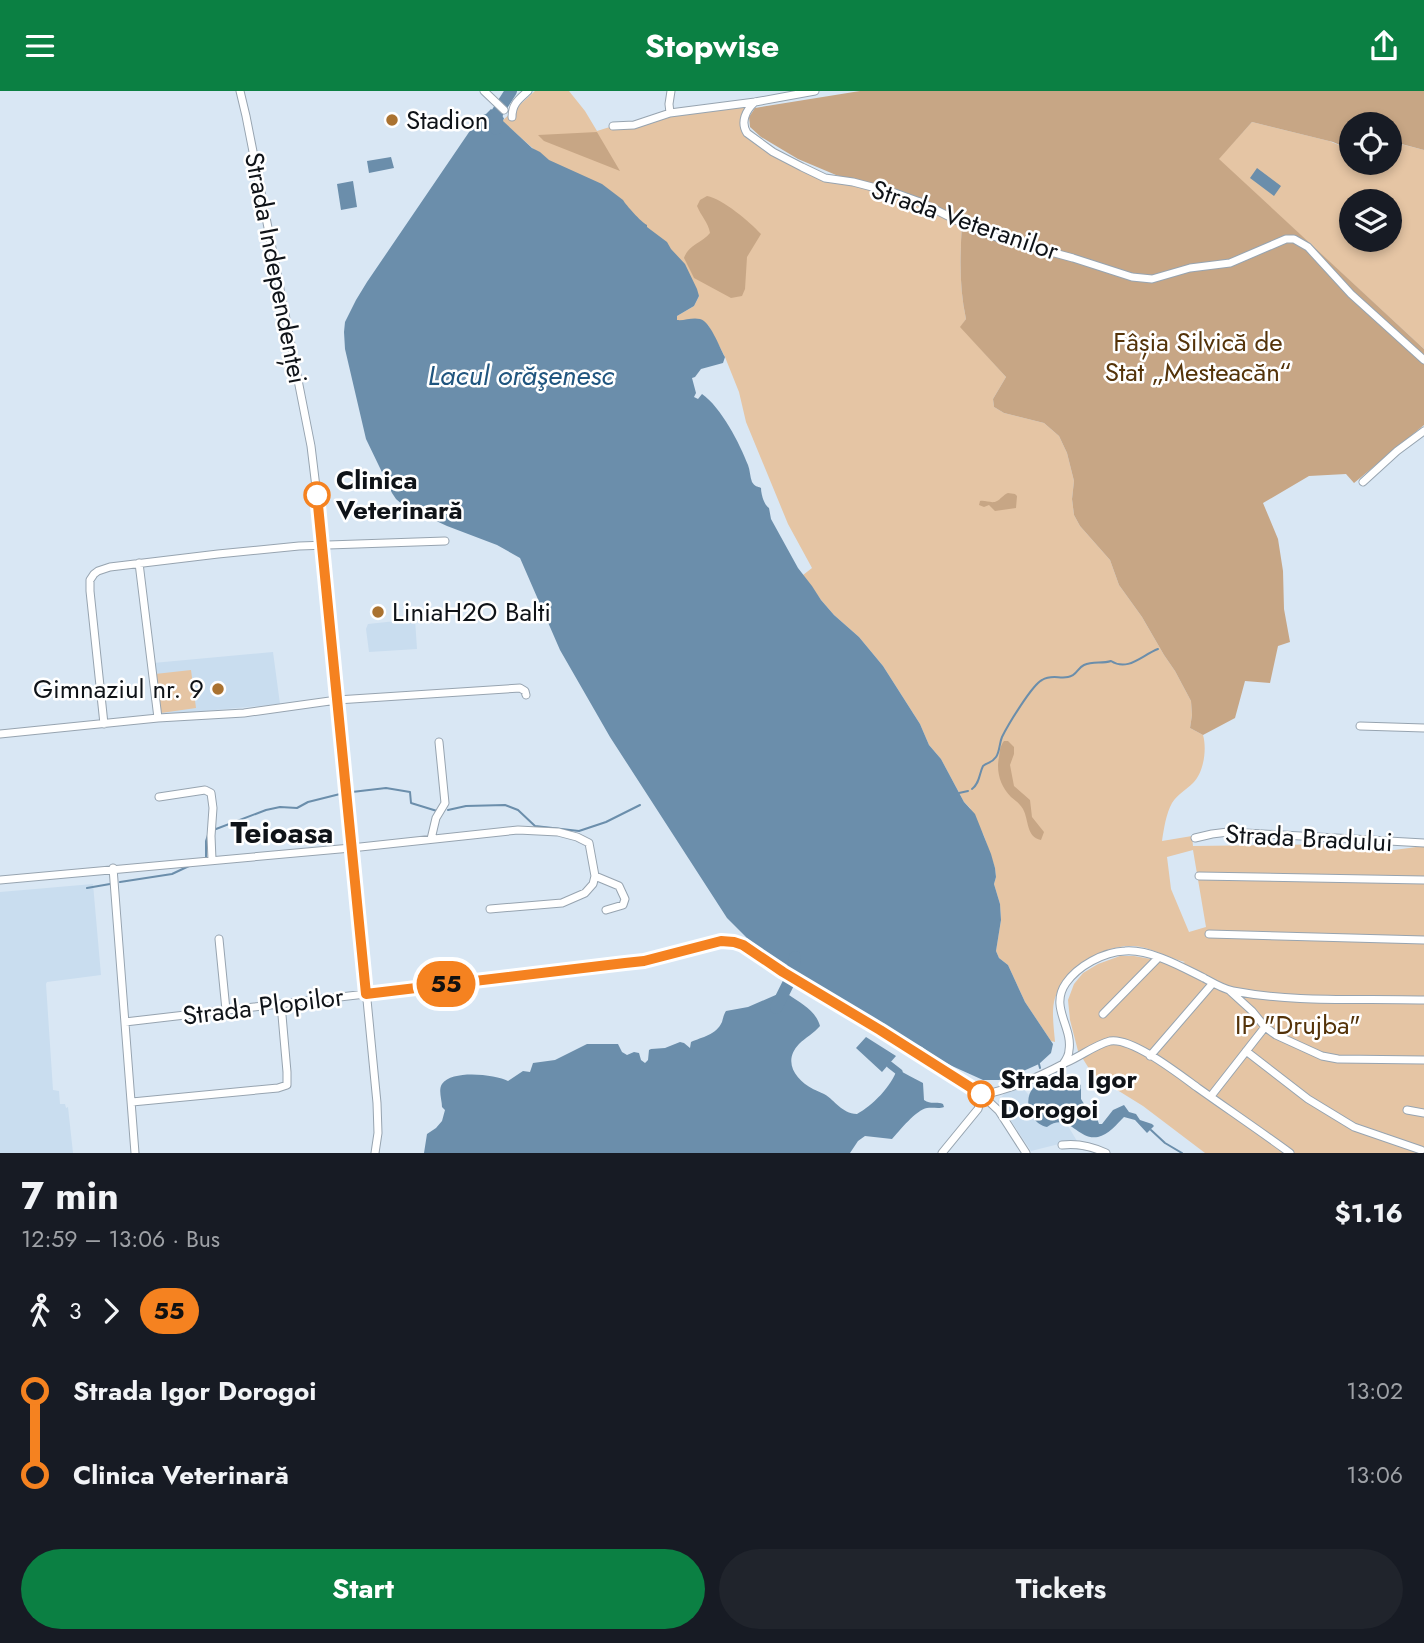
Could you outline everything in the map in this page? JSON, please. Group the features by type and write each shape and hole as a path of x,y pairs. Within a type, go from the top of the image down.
{"street":[{"name":"Strada Independenței","path":"240,91 311,446 378,1112 375,1153"},
{"path":"484,91 504,110"},
{"path":"512,117 515,103 528,91"},
{"path":"670,113 671,91"},
{"path":"613,126 634,125 670,113 815,91"},
{"name":"Strada Veteranilor","path":"755,102 744,121 747,133 773,152 814,173 825,178 895,193 999,238 1073,258 1122,275 1152,279 1190,268 1230,263 1286,239 1294,239 1308,247 1351,294 1424,360"},
{"path":"1363,482 1424,431"},
{"path":"104,724 90,591 90,580 98,571 110,567 218,554 323,545 445,541"},
{"path":"139,563 158,718"},
{"path":"0,734 158,718 244,713 337,700 520,688 526,695"},
{"path":"1360,726 1424,728"},
{"path":"431,839 436,818 445,803 439,742"},
{"path":"159,797 205,790 211,793 212,860"},
{"path":"0,880 518,830 558,832 589,843 595,876 591,887 581,895 562,902 490,909"},
{"name":"Strada Bradului","path":"1195,838 1228,832 1424,843"},
{"path":"113,868 135,1153"},
{"path":"595,876 619,886 625,899 622,905 606,910"},
{"path":"1199,876 1424,880"},
{"path":"1209,934 1424,940"},
{"path":"219,939 226,1010"},
{"name":"Strada Plopilor","path":"125,1022 631,963 727,941 743,945 982,1095 999,1111 1026,1153"},
{"path":"1063,1064 1070,1047 1060,1012 1064,986 1072,976 1094,960 1115,952 1139,951 1229,991 1276,1035 1330,1058 1424,1060"},
{"path":"1103,1014 1158,958"},
{"path":"1150,1056 1213,983"},
{"path":"1229,991 1310,1000 1424,1000"},
{"path":"132,1102 287,1086 281,1004"},
{"path":"1210,1096 1265,1027"},
{"path":"943,1153 978,1109 982,1095 996,1092 1098,1046 1116,1041 1128,1044 1181,1075 1290,1153"},
{"path":"1247,1051 1308,1099 1354,1127 1421,1150"},
{"path":"1407,1110 1424,1113"},
{"path":"1062,1145 1085,1145 1106,1153"}],"shaded area":[{"path":"415,619 417,649 369,652 366,629 368,624"},
{"name":"Gimnaziul nr. 9","path":"273,652 280,704 161,715 153,663"},
{"path":"93,884 101,975 46,984 53,1090 59,1091 60,1104 68,1107 73,1153 0,1153 0,892"},
{"path":"1022,1087 1033,1100 1059,1111 1077,1141 1031,1151 998,1101 1005,1093"}],"green space":[{"name":"IP \"Drujba\"","path":"535,91 569,91 597,131 670,113 755,102 748,110 744,128 762,143 825,178 875,187 962,223 962,295 966,319 961,327 1006,377 993,399 994,407 1004,413 1044,423 1059,436 1067,453 1074,481 1074,515 1080,526 1110,560 1119,585 1142,617 1191,701 1190,728 1203,735 1204,753 1200,773 1172,803 1162,841 1192,836 1193,846 1342,844 1342,848 1394,850 1424,846 1424,1153 1205,1153 1143,1106 1093,1075 1078,1051 1070,1020 1068,1000 1074,984 1083,973 1120,956 1151,959 1155,954 1180,964 1185,962 1146,948 1133,946 1109,949 1076,969 1055,998 1055,1042 1051,1041 1025,1002 1008,965 999,958 996,951 1001,920 994,884 995,868 984,836 970,808 883,666 859,637 834,615 803,575 812,568 788,524 746,422 739,392 725,357 708,325 699,319 677,320 677,316 694,306 699,296 502,121","holes":["1193,850 1206,927 1189,932 1171,889 1167,857"]},
{"name":"Fâșia Silvică de Stat „Mesteacăn“","path":"860,91 1424,91 1424,150 1402,144 1402,112 1339,112 1339,145 1252,122 1219,159 1424,349 1424,425 1354,483 1346,474 1309,476 1263,503 1278,539 1283,571 1284,609 1290,642 1278,646 1270,683 1245,681 1235,718 1203,735 1190,728 1191,701 1175,671 1119,585 1110,560 1080,526 1074,515 1074,481 1067,453 1059,436 1044,423 1004,413 994,407 993,399 1006,377 960,327 966,319 961,271 962,223 902,195 836,175 798,159 761,137 750,127 749,117 755,108"},
{"path":"1252,122 1339,145 1339,175 1402,175 1402,144 1424,150 1424,349 1218,159"},
{"path":"597,132 620,171 544,141 538,135"},
{"path":"707,196 728,206 761,234 747,257 742,296 731,298 694,278 684,258 689,250 710,233 697,206 700,200"},
{"path":"1008,493 1017,496 1016,508 995,511 989,505 979,505 980,501 995,502"},
{"path":"191,670 196,708 161,713 155,674"},
{"path":"1004,741 1014,747 1010,765 1014,786 1030,800 1032,817 1044,832 1041,840 1033,835 1023,809 1007,793 1002,783 998,762"}],"water":[{"name":"Lacul orăşenesc","path":"491,109 504,118 503,121 532,148 549,160 602,184 623,200 647,227 667,242 685,264 699,296 694,306 677,316 677,320 704,321 725,357 723,363 701,369 692,378 696,393 694,397 698,399 702,394 723,417 745,456 752,482 761,488 771,519 798,568 834,615 859,637 883,666 920,724 929,745 941,759 964,802 975,814 995,868 994,884 1001,920 996,951 999,958 1008,965 1025,1002 1053,1044 1051,1053 1039,1064 1010,1077 983,1080 903,1039 848,1003 787,970 759,950 727,918 610,737 560,650 520,558 497,545 404,506 392,493 366,439 345,349 345,322 367,282 480,116"},
{"path":"391,157 394,168 369,173 367,161"},
{"path":"1257,168 1281,186 1274,196 1250,178"},
{"path":"353,181 357,207 341,210 337,184"},
{"path":"783,993 808,1008 820,1026 794,1051 791,1064 801,1081 843,1109 857,1114 881,1095 897,1069 923,1083 924,1100 943,1104 944,1107 927,1108 918,1112 892,1139 865,1136 850,1153 424,1153 427,1134 442,1121 445,1110 442,1107 440,1089 448,1079 475,1075 508,1081 523,1071 530,1072 533,1063 555,1060 587,1044 618,1044 627,1055 639,1053 645,1063 649,1050 680,1042 690,1048 691,1042 716,1030 726,1011 748,1007"},
{"path":"866,1037 896,1056 882,1072 856,1048"},
{"path":"1061,1079 1081,1085 1081,1099 1086,1107 1095,1112 1099,1124 1102,1124 1113,1110 1124,1105 1140,1120 1154,1126 1147,1133 1135,1120 1124,1117 1105,1134 1091,1137 1061,1122 1047,1127 1041,1125 1032,1116 1028,1104 1030,1092 1040,1083"}],"waterway":[{"path":"496,129 497,113 511,91"},
{"path":"972,789 983,766 996,757 1002,737 1020,706 1038,683 1049,677 1071,676 1082,666 1091,663 1111,661 1129,664 1158,649"},
{"path":"352,792 386,788 410,792 411,803 437,811"},
{"path":"959,793 968,791"},
{"path":"216,829 266,810 297,808 308,802 340,794"},
{"path":"448,810 466,806 505,805 518,810 535,826 579,831 606,822 640,805"},
{"path":"206,857 208,835"},
{"path":"120,882 172,874 189,866"},
{"path":"87,888 110,884"},
{"path":"776,1008 793,974 795,957"},
{"path":"1039,1064 1040,1068"},
{"path":"890,1065 899,1072"},
{"path":"1151,1130 1182,1153"}],"bus line":[{"name":"55","path":"317,495 366,994 644,961 721,941 734,942 743,945 981,1094"}],"place":[{"name":"Stadion","path":"392,120"},
{"name":"Clinica Veterinară","path":"317,495"},
{"name":"LiniaH2O Balti","path":"378,612"},
{"name":"Gimnaziul nr. 9","path":"218,689"},
{"name":"Strada Igor Dorogoi","path":"981,1094"}],"district":[{"name":"Teioasa","path":"282,833"}]}
